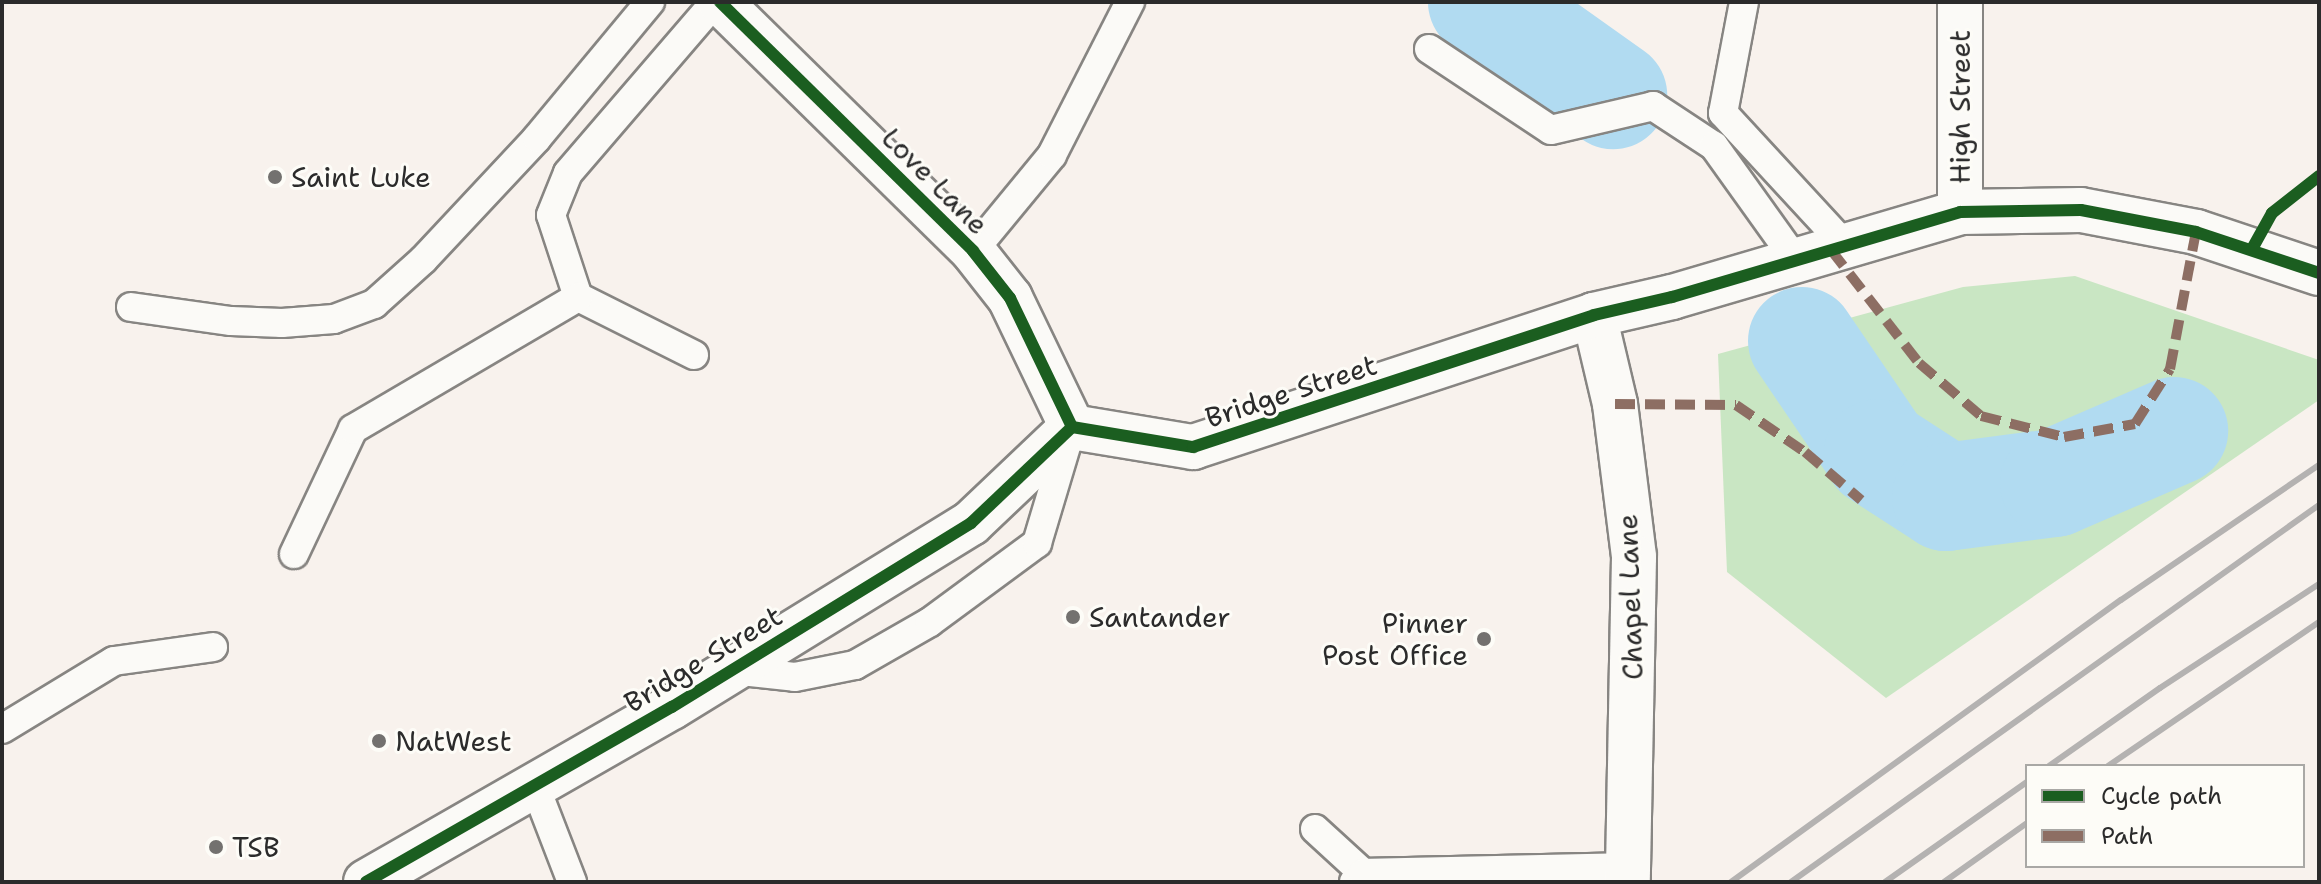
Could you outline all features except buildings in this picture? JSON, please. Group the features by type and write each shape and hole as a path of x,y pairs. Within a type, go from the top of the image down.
{"street":[{"name":"Love Lane","path":"718,2 973,251 1010,298 1072,427"},
{"name":"High Street","path":"1960,2 1960,212"},
{"name":"Bridge Street","path":"366,882 732,670 971,523 1072,427 1193,447 1594,315 1672,297 1960,212 2081,210 2196,232 2319,273"},
{"name":"Chapel Lane","path":"1594,315 1615,404 1634,557 1629,874"}],"lane":[{"path":"131,307 231,321 282,323 334,319 374,304 423,260 537,138 650,2"},
{"path":"694,355 578,297 551,215 568,173 718,2"},
{"path":"973,251 1052,155 1130,2"},
{"path":"1744,2 1723,113 1845,245"},
{"path":"1429,49 1551,130 1653,106 1714,146 1795,259"},
{"path":"294,554 353,429 578,297"},
{"path":"732,670 795,677 855,665 930,622 1037,543 1072,427"},
{"path":"2,729 114,661 213,647"},
{"path":"535,786 572,882"},
{"path":"1315,829 1359,877 1629,874"}],"green space":[{"path":"2075,276 2319,360 2319,400 1886,698 1727,572 1718,354 1963,287"}],"waterway":[{"path":"1482,2 1613,95"},
{"path":"1802,341 1878,453 1946,497 2054,483 2174,431"}],"railway":[{"path":"1731,882 2121,600 2319,465"},
{"path":"1791,882 2319,505"},
{"path":"2052,764 2160,688 2319,584"},
{"path":"2111,764 2319,622"},
{"path":"1885,882 2025,783"},
{"path":"1944,882 2025,824"}],"marked path":[{"path":"1831,250 1919,363 1981,416 2064,437 2135,424 2170,369 2196,232"},
{"path":"1615,404 1736,405 1805,452 1861,500"}],"cycle path":[{"path":"720,2 973,251 1010,298 1072,427"},
{"path":"2252,249 2272,213 2319,176"},
{"path":"1072,427 1193,447 1594,315 1672,297 1960,212 2081,210 2196,232 2319,273"},
{"path":"366,882 672,707 971,523 1072,427"}],"place":[{"name":"Saint Luke","path":"275,177"},
{"name":"Santander","path":"1073,617"},
{"name":"Pinner Post Office","path":"1484,639"},
{"name":"NatWest","path":"379,741"},
{"name":"TSB","path":"216,847"}]}
